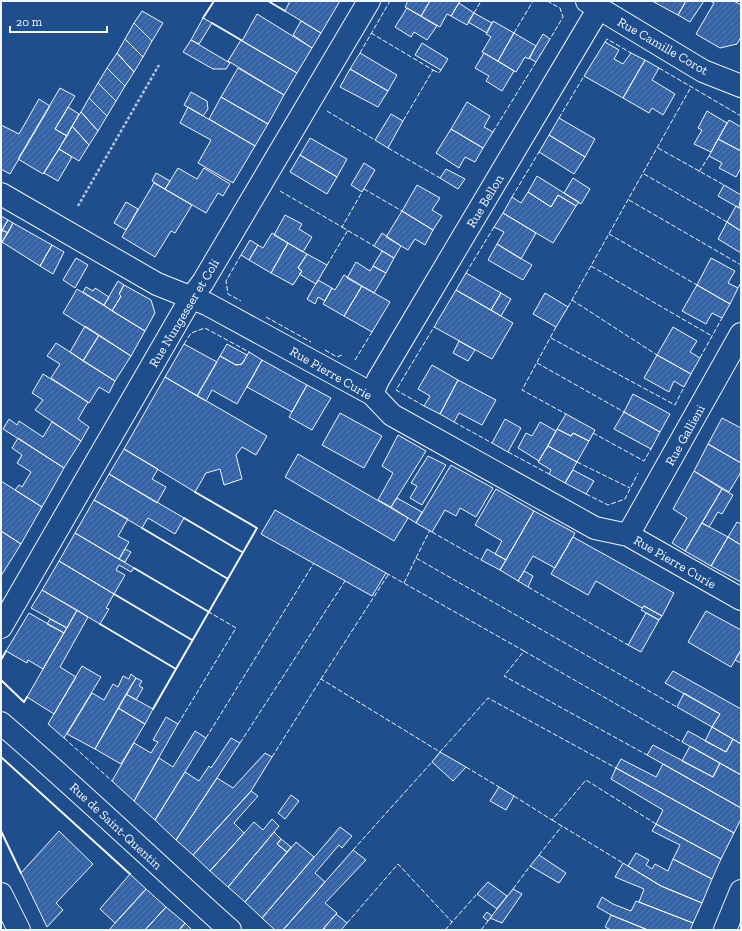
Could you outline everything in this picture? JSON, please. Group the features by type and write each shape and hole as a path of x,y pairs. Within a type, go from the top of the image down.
{"street":[{"name":"Rue Nungesser et Coli","path":"1,627 191,298 203,282 369,1"},
{"name":"Rue Camille Corot","path":"593,5 703,71 741,86"},
{"name":"Rue Bellon","path":"372,394 378,380 593,5"},
{"name":"Rue Pierre Curie","path":"1,194 157,284 207,304 372,394 392,415 594,528 628,535 741,599"},
{"name":"Rue Gallieni","path":"628,535 636,524 741,334"},
{"name":"Rue de Saint-Quentin","path":"1,723 71,784 131,841 230,930"},
{"path":"725,930 741,891"},
{"path":"1,894 19,930"}],"path":[{"path":"64,230 159,64"}],"building":[{"path":"290,1 340,1 321,33 285,11"},
{"path":"408,1 430,1 421,16 405,7"},
{"path":"430,1 460,1 451,16 447,14 440,27 421,16"},
{"path":"652,1 686,1 678,15"},
{"path":"686,1 704,1 690,22 678,15"},
{"path":"710,1 734,1 741,5 741,37 737,44 720,48 696,34 714,3"},
{"path":"459,3 474,13 467,25 451,16"},
{"path":"407,8 437,26 427,40 414,32 411,37 395,27"},
{"path":"142,11 163,23 152,41 134,23"},
{"path":"474,13 492,23 487,33 468,22"},
{"path":"257,14 312,48 297,73 242,41"},
{"path":"203,18 212,23 199,44 191,40"},
{"path":"301,21 321,33 312,48 293,35"},
{"path":"493,21 514,33 498,61 482,52 491,37 486,34"},
{"path":"134,23 152,41 143,57 125,39"},
{"path":"514,33 536,46 529,59 525,57 516,72 498,61"},
{"path":"543,34 550,39 536,62 529,58"},
{"path":"125,39 143,57 134,72 117,53"},
{"path":"191,40 230,63 226,69 213,69 183,52"},
{"path":"241,40 297,73 284,95 228,61"},
{"path":"605,42 619,50 614,59 623,64 631,53 645,60 623,98 584,76"},
{"path":"422,43 448,59 441,70 415,55"},
{"path":"117,53 134,72 125,86 107,68"},
{"path":"360,53 397,75 388,91 350,69"},
{"path":"484,53 514,71 502,91 486,81 489,76 475,68"},
{"path":"645,60 659,68 652,80 675,94 663,115 652,108 649,113 623,98"},
{"path":"107,68 125,86 116,101 98,83"},
{"path":"238,68 284,95 268,124 221,97"},
{"path":"350,69 388,91 378,107 340,87"},
{"path":"98,83 116,101 107,116 89,98"},
{"path":"60,88 75,96 55,129 67,136 43,174 18,159"},
{"path":"191,92 207,101 208,109 203,116 184,105"},
{"path":"221,97 268,124 255,146 209,119"},
{"path":"89,98 107,116 98,131 81,112"},
{"path":"39,99 50,106 10,174 1,169 1,125 19,134"},
{"path":"467,102 490,116 484,127 493,132 483,148 451,129"},
{"path":"68,107 79,114 67,136 55,129"},
{"path":"188,107 255,146 233,183 198,163 211,140 180,123"},
{"path":"707,111 727,123 711,152 694,144 702,130 698,128"},
{"path":"81,112 98,131 89,145 72,126"},
{"path":"391,114 403,121 388,148 375,140"},
{"path":"559,118 595,139 585,157 549,135"},
{"path":"729,120 741,127 741,151 718,139"},
{"path":"72,126 89,145 79,161 59,149"},
{"path":"451,129 483,148 475,162 465,157 459,168 436,153"},
{"path":"549,135 585,157 574,174 539,152"},
{"path":"310,138 347,159 337,177 300,155"},
{"path":"718,139 741,151 741,168 736,177 719,168 722,163 709,156"},
{"path":"59,149 72,157 58,181 44,173"},
{"path":"300,155 337,177 327,194 290,172"},
{"path":"364,163 375,170 362,192 351,185"},
{"path":"178,168 197,179 204,168 230,184 223,196 218,193 206,213 165,189"},
{"path":"446,169 465,179 458,189 440,178"},
{"path":"156,173 170,181 165,189 152,181"},
{"path":"537,176 579,202 576,206 558,195 551,207 528,192"},
{"path":"573,178 590,189 581,204 564,193"},
{"path":"154,183 192,205 175,233 171,231 155,257 122,237"},
{"path":"417,185 440,198 432,210 442,216 433,230 402,211"},
{"path":"724,185 741,195 739,208 718,196"},
{"path":"528,192 551,207 558,195 576,206 553,243 503,213 512,197 521,203"},
{"path":"126,202 138,209 126,230 114,223"},
{"path":"736,206 741,209 741,231 727,222"},
{"path":"402,211 433,230 425,245 415,239 408,250 386,237"},
{"path":"503,213 536,233 521,259 497,244 504,232 494,227"},
{"path":"285,215 302,224 299,229 312,237 303,252 274,235"},
{"path":"1,216 8,220 1,232"},
{"path":"8,220 13,223 8,233 2,230"},
{"path":"727,222 741,231 741,253 718,239"},
{"path":"13,223 52,245 40,266 2,242"},
{"path":"2,230 8,233 1,242"},
{"path":"272,233 288,243 271,273 249,260 258,245 263,248"},
{"path":"382,233 401,246 394,258 374,246"},
{"path":"250,240 258,245 249,260 241,255"},
{"path":"288,243 307,254 298,268 302,271 293,285 271,273"},
{"path":"497,244 532,265 523,280 488,260"},
{"path":"52,245 64,252 53,274 40,266"},
{"path":"382,251 394,258 386,273 373,266"},
{"path":"307,254 327,265 316,284 299,274 302,271 298,268"},
{"path":"76,258 88,265 75,288 63,280"},
{"path":"711,258 735,271 728,283 738,288 730,304 697,285"},
{"path":"356,262 370,271 373,266 386,273 374,293 347,278"},
{"path":"466,273 501,293 491,310 456,290"},
{"path":"344,275 362,286 344,316 323,304 332,288 335,290"},
{"path":"318,280 332,288 325,301 318,297 315,304 307,299"},
{"path":"118,281 124,285 119,294 121,296 112,311 104,305"},
{"path":"124,285 151,300 155,313 145,331 112,311 121,296 119,294"},
{"path":"697,285 730,304 722,318 712,313 706,324 682,311"},
{"path":"362,286 390,302 372,332 344,316"},
{"path":"86,287 93,291 95,288 109,297 104,305 83,292"},
{"path":"77,289 145,331 131,356 63,313"},
{"path":"456,290 513,323 492,359 434,327"},
{"path":"501,293 511,299 501,316 491,310"},
{"path":"545,293 568,307 556,327 533,314"},
{"path":"85,326 99,335 83,361 70,352"},
{"path":"673,327 697,341 690,352 700,358 691,374 657,355"},
{"path":"99,335 131,356 115,381 83,361"},
{"path":"459,341 475,350 468,361 453,353"},
{"path":"56,343 115,381 109,393 99,387 89,403 51,378 60,364 47,356"},
{"path":"184,344 217,362 197,396 165,377"},
{"path":"227,344 247,355 242,364 236,365 220,356"},
{"path":"249,352 262,360 237,404 212,390 206,401 197,396 220,356 236,365 242,364"},
{"path":"657,355 691,374 684,387 674,381 669,392 644,378"},
{"path":"262,360 307,385 292,412 247,387"},
{"path":"432,365 458,380 440,414 424,406 430,396 418,389"},
{"path":"43,374 88,402 78,419 89,427 81,441 35,410 43,400 32,393"},
{"path":"165,377 267,436 256,455 242,447 236,455 242,479 224,485 220,469 206,473 195,492 124,449"},
{"path":"458,380 496,400 482,425 459,413 454,422 440,414"},
{"path":"307,385 331,398 312,430 289,417"},
{"path":"633,394 670,414 660,432 624,412"},
{"path":"624,412 660,432 651,449 614,429"},
{"path":"340,413 382,436 364,468 322,445"},
{"path":"566,414 595,430 589,441 573,433 571,436 557,429"},
{"path":"722,418 741,428 741,463 708,444"},
{"path":"9,419 17,425 19,421 43,437 52,422 81,441 64,468 3,429"},
{"path":"505,419 521,428 508,452 492,443"},
{"path":"540,422 556,431 539,461 518,448 526,433 532,436"},
{"path":"557,429 571,436 573,433 589,441 577,462 548,446"},
{"path":"398,435 426,451 391,507 378,500 393,473 382,466"},
{"path":"18,438 64,468 42,507 15,490 19,485 22,487 31,472 17,463 22,455 12,448"},
{"path":"708,444 741,463 741,472 729,492 694,471"},
{"path":"548,446 577,462 565,483 549,474 551,470 538,462"},
{"path":"124,449 158,469 152,479 166,487 157,503 109,474"},
{"path":"298,454 408,518 394,541 285,477"},
{"path":"428,456 446,465 422,505 410,498 417,486 411,483"},
{"path":"451,465 493,488 476,517 460,508 456,516 445,510 432,532 416,523"},
{"path":"573,470 594,481 586,494 565,483"},
{"path":"694,471 722,489 685,551 672,543 687,518 673,509"},
{"path":"109,474 184,518 175,534 148,518 142,528 94,500"},
{"path":"1,481 42,507 21,544 1,531"},
{"path":"496,489 534,511 506,560 495,554 502,541 475,525"},
{"path":"722,489 733,495 722,514 718,512 709,527 702,523"},
{"path":"397,498 422,512 416,523 391,507"},
{"path":"94,500 128,519 118,536 129,542 119,559 75,533"},
{"path":"275,510 386,573 372,596 261,534"},
{"path":"534,511 575,533 555,568 533,556 518,581 500,570"},
{"path":"737,522 741,524 741,545 728,537"},
{"path":"702,523 728,537 711,566 685,551"},
{"path":"1,531 21,544 1,576"},
{"path":"75,533 134,568 131,572 119,565 116,570 125,575 114,594 59,561"},
{"path":"573,537 674,593 662,616 644,606 642,608 596,581 588,595 551,574"},
{"path":"728,537 741,545 741,582 711,566"},
{"path":"125,549 131,552 125,562 119,559"},
{"path":"487,549 506,560 500,570 481,560"},
{"path":"59,561 114,594 106,608 109,609 100,624 42,590"},
{"path":"524,571 533,576 528,587 518,581"},
{"path":"42,590 77,610 67,628 31,608"},
{"path":"644,606 662,616 659,620 641,610"},
{"path":"77,610 88,617 60,667 76,677 54,714 27,697"},
{"path":"706,611 741,630 741,650 731,667 688,642"},
{"path":"29,613 64,633 43,669 28,660 27,663 6,651"},
{"path":"646,613 659,620 641,652 628,645"},
{"path":"50,619 67,628 64,633 47,624"},
{"path":"741,650 741,663 735,660"},
{"path":"82,666 101,677 64,738 48,724"},
{"path":"673,671 741,709 741,744 712,727 720,714 665,683"},
{"path":"131,674 136,678 95,749 67,734 92,693 104,700 113,684 118,687 123,676 129,679"},
{"path":"136,678 142,681 139,686 143,688 136,700 126,694"},
{"path":"684,693 720,714 712,727 677,707"},
{"path":"126,694 153,709 145,724 118,708"},
{"path":"118,708 145,724 121,764 95,749"},
{"path":"166,717 178,724 134,801 112,781 134,743 151,753 158,742 153,740"},
{"path":"712,727 733,739 726,752 705,741"},
{"path":"195,731 206,738 155,820 134,801 159,758 173,767"},
{"path":"688,731 726,752 733,739 741,744 741,775 682,742"},
{"path":"231,738 240,743 176,840 155,820 185,772 199,781 209,766 211,768"},
{"path":"653,745 713,777 720,763 741,775 741,808 647,755"},
{"path":"690,746 720,763 713,777 682,761"},
{"path":"440,752 466,767 453,781 432,762"},
{"path":"265,753 272,757 251,791 193,855 176,840 217,778 233,788"},
{"path":"621,759 656,777 663,764 741,808 741,819 734,833 616,768"},
{"path":"616,768 734,833 721,859 656,824 663,810 611,779"},
{"path":"499,787 514,796 506,810 490,801"},
{"path":"251,791 258,796 234,823 244,833 210,871 193,855"},
{"path":"291,795 299,801 285,819 278,813"},
{"path":"272,819 279,826 228,887 210,871 254,822 263,830"},
{"path":"656,824 721,859 712,879 673,859 680,845 652,831"},
{"path":"340,827 352,836 342,848 339,845 315,873 325,882 283,930 275,930 262,918"},
{"path":"59,831 93,864 56,903 63,910 47,927 21,873"},
{"path":"274,832 281,839 277,844 287,852 245,902 228,887"},
{"path":"281,839 291,847 287,852 277,844"},
{"path":"296,842 314,857 262,918 245,902"},
{"path":"353,850 366,860 325,903 337,913 322,930 283,930"},
{"path":"636,853 649,860 646,865 652,869 655,864 668,871 673,859 712,879 702,903 661,886 628,866"},
{"path":"539,855 566,873 559,883 530,866"},
{"path":"623,863 661,886 702,903 693,923 639,902 644,889 615,877"},
{"path":"130,874 146,889 115,923 100,909"},
{"path":"488,882 507,896 497,909 477,894"},
{"path":"146,889 166,907 145,930 109,930"},
{"path":"513,889 522,894 502,923 490,918"},
{"path":"602,897 613,904 631,911 636,901 693,923 690,930 648,930 611,915 597,907"},
{"path":"166,907 185,923 179,930 145,930"},
{"path":"487,912 492,916 488,921 483,917"},
{"path":"336,914 347,923 341,930 326,930 324,928"},
{"path":"611,915 648,930 611,930 605,927"},
{"path":"185,923 192,930 179,930"}],"fence":[{"path":"360,53 390,1"},
{"path":"474,13 481,1"},
{"path":"514,33 533,1"},
{"path":"547,1 560,8 563,17 550,39"},
{"path":"371,33 433,70 403,121"},
{"path":"605,42 607,39 631,53"},
{"path":"493,132 536,62"},
{"path":"659,68 741,116"},
{"path":"433,70 439,73 441,70"},
{"path":"559,118 584,76"},
{"path":"568,307 691,87"},
{"path":"327,111 375,140"},
{"path":"388,148 440,178"},
{"path":"658,148 724,185"},
{"path":"512,197 539,152"},
{"path":"699,172 709,156"},
{"path":"644,174 727,222"},
{"path":"364,189 402,211"},
{"path":"280,191 342,227 362,192"},
{"path":"629,200 741,265"},
{"path":"342,227 374,246"},
{"path":"466,273 494,227"},
{"path":"327,265 348,230"},
{"path":"609,234 697,285"},
{"path":"241,255 226,281 228,294 241,301"},
{"path":"591,266 712,336"},
{"path":"738,288 741,283"},
{"path":"572,300 657,355"},
{"path":"266,317 311,342"},
{"path":"700,358 722,318"},
{"path":"424,406 396,390 434,327"},
{"path":"556,327 522,390 566,414"},
{"path":"184,344 191,333 205,328 249,352"},
{"path":"355,360 372,332"},
{"path":"551,338 675,405 684,387"},
{"path":"325,350 337,357 342,355"},
{"path":"537,363 624,412"},
{"path":"454,422 492,443"},
{"path":"593,433 644,461 651,449"},
{"path":"508,452 549,474"},
{"path":"577,462 630,488"},
{"path":"586,494 608,505 625,499 638,473"},
{"path":"416,558 430,530"},
{"path":"432,532 481,560"},
{"path":"404,583 416,558 677,707"},
{"path":"206,738 314,563"},
{"path":"386,573 524,651 504,676 647,755"},
{"path":"321,679 388,575"},
{"path":"240,743 345,581"},
{"path":"528,587 628,645"},
{"path":"178,724 236,628 209,612"},
{"path":"524,651 682,742"},
{"path":"272,757 321,679 440,752 488,698 616,768"},
{"path":"64,738 112,781"},
{"path":"353,850 432,762"},
{"path":"466,767 499,787"},
{"path":"514,796 552,820 586,780 656,824"},
{"path":"552,820 623,863"},
{"path":"539,855 562,826"},
{"path":"347,923 398,864 452,922"},
{"path":"513,889 530,866"},
{"path":"445,930 477,894"},
{"path":"481,930 488,921"}],"wall":[{"path":"203,18 214,1"},
{"path":"268,1 285,11"},
{"path":"212,23 241,40"},
{"path":"153,709 257,528 195,492"},
{"path":"184,518 242,552"},
{"path":"142,528 228,579"},
{"path":"134,568 209,612"},
{"path":"114,594 192,640"},
{"path":"100,624 176,669"},
{"path":"1,660 6,651"},
{"path":"1,680 24,702 27,697"},
{"path":"1,757 130,874"},
{"path":"1,831 21,873"}]}
